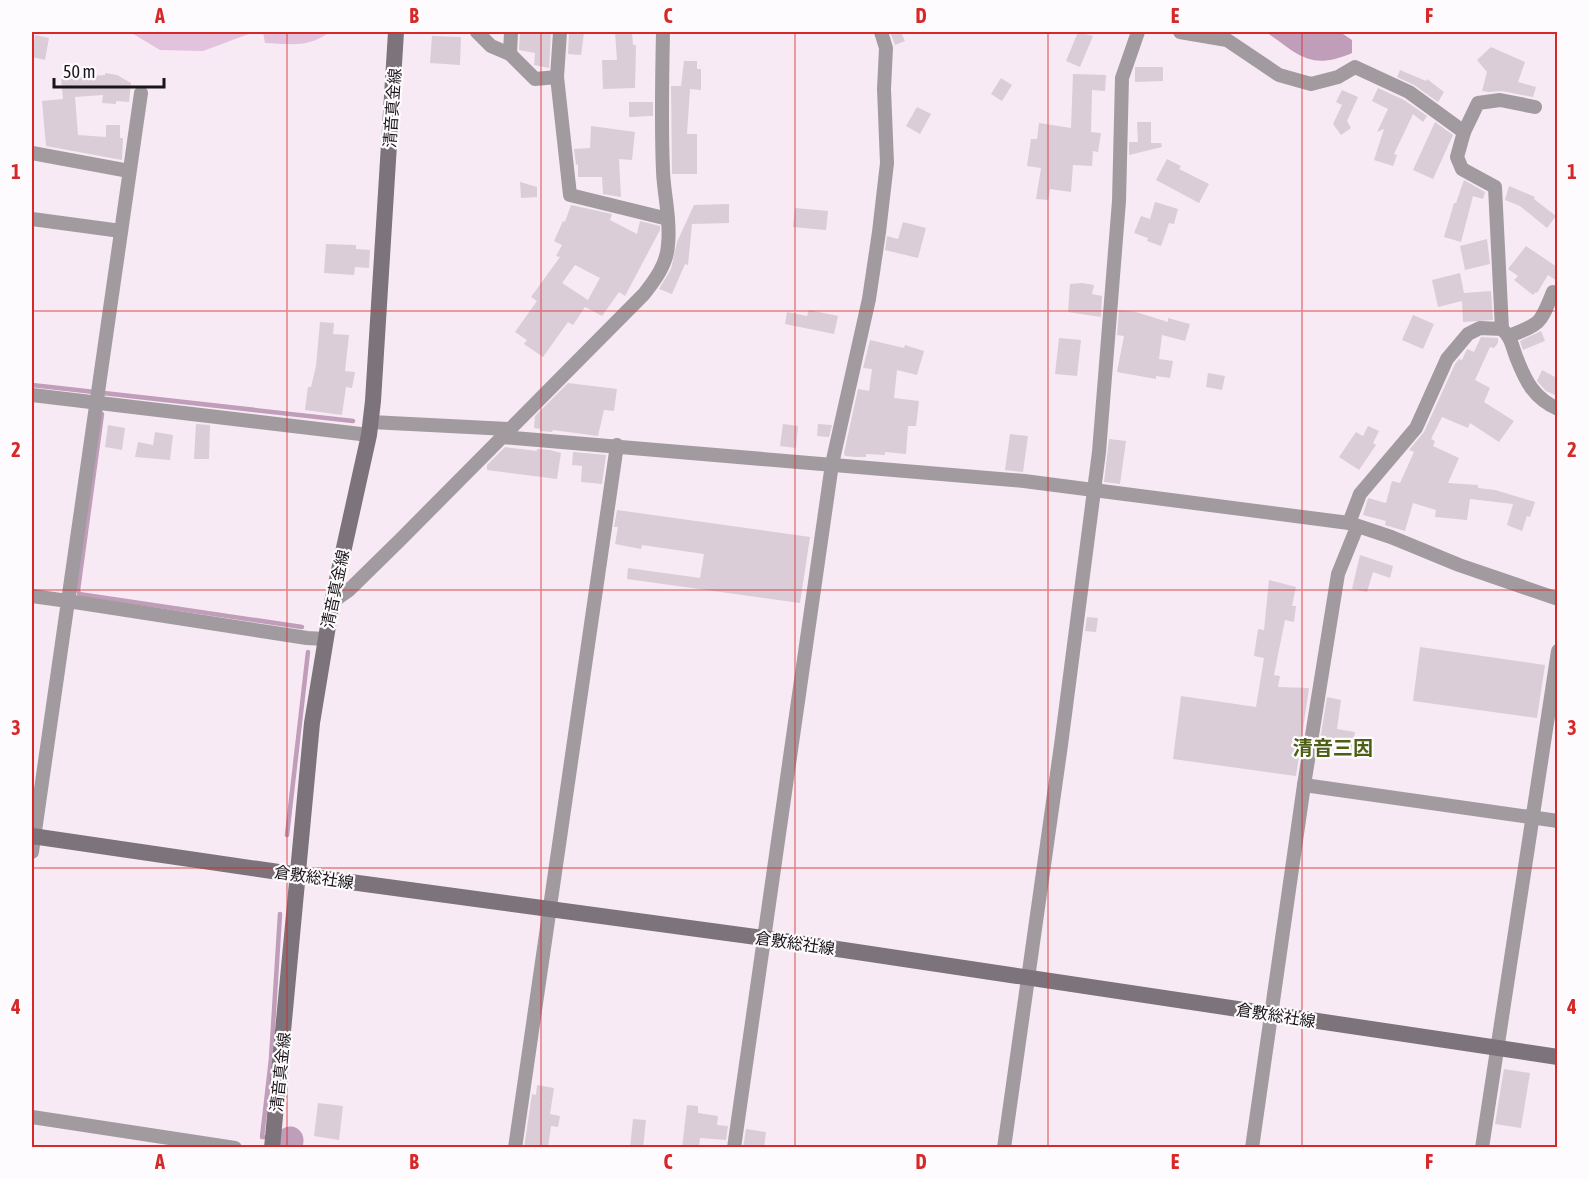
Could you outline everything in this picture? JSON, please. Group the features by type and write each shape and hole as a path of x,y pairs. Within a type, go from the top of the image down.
{"main road":[{"name":"清音真金線","path":"272,1148 309,757 324,639 370,428 396,32"},
{"name":"倉敷総社線","path":"32,841 764,938 1557,1057"}],"street":[{"path":"477,32 491,46 510,54 535,79 557,76"},
{"path":"510,54 511,32"},
{"path":"560,32 557,76 570,195 668,219"},
{"path":"332,602 349,590 383,557 644,294 656,279 664,263 668,246 662,137 663,32"},
{"path":"735,1148 832,464 869,299 887,164 884,89 886,48 881,32"},
{"path":"1004,1148 1099,452 1119,201 1122,78 1138,32"},
{"path":"1180,32 1227,40 1279,75 1311,84 1338,77 1355,67 1409,92 1464,132"},
{"path":"32,841 141,93"},
{"path":"1535,107 1500,100 1478,103 1464,132 1457,157 1462,169 1495,187 1506,333 1536,396 1557,409"},
{"path":"32,153 129,171"},
{"path":"32,219 121,231"},
{"path":"1252,1148 1304,785 1338,574 1360,494 1416,428 1447,359 1468,334 1480,328 1506,333 1537,325 1553,292"},
{"path":"32,395 97,396 370,428 505,433 1024,481 1094,490 1353,525 1557,599"},
{"path":"515,1148 617,445"},
{"path":"32,596 324,639"},
{"path":"1482,1148 1557,651"},
{"path":"1304,785 1557,821"},
{"path":"32,1117 235,1148"}],"shaded area":[{"path":"130,32 254,32 203,51 160,50"},
{"path":"263,32 329,32 314,41 291,44 265,43"},
{"path":"1266,32 1343,32 1352,40 1352,53 1325,61 1306,58"}],"building":[{"path":"520,32 551,32 549,68 534,65 535,53 519,50"},
{"path":"569,32 584,33 581,55 568,54"},
{"path":"615,32 632,32 633,45 636,45 635,88 603,89 602,60 617,60"},
{"path":"890,32 901,32 905,41 895,45"},
{"path":"1078,32 1093,36 1080,67 1066,61"},
{"path":"35,35 49,38 45,60 32,57"},
{"path":"432,36 461,37 460,65 430,63"},
{"path":"1491,47 1525,62 1518,82 1536,87 1533,97 1502,91 1482,91 1487,72 1477,60"},
{"path":"684,61 697,61 697,69 701,69 701,90 690,89 687,134 697,134 697,174 672,174 671,86 681,86"},
{"path":"1135,67 1163,67 1163,81 1135,82"},
{"path":"1400,70 1426,81 1427,79 1444,92 1438,102 1414,85 1397,77"},
{"path":"105,73 117,75 131,83 129,102 102,103 103,95 75,97 78,135 106,137 106,125 120,125 120,138 123,138 122,160 46,146 42,101 63,99 61,79 105,75"},
{"path":"1073,74 1106,75 1105,91 1092,90 1091,132 1101,133 1098,152 1093,151 1092,166 1073,165 1071,192 1050,189 1048,200 1036,199 1041,168 1027,166 1031,139 1037,139 1039,123 1071,128"},
{"path":"1001,78 1012,85 1002,101 991,94"},
{"path":"1378,88 1404,100 1427,116 1423,122 1413,114 1394,154 1397,155 1393,166 1374,160 1384,129 1377,132 1388,109 1372,101"},
{"path":"1342,90 1358,97 1347,121 1351,128 1341,135 1333,124 1342,105 1336,102"},
{"path":"629,102 653,102 653,116 629,117"},
{"path":"917,107 931,114 920,134 906,126"},
{"path":"1137,122 1151,122 1151,143 1161,143 1162,147 1129,155 1129,142 1138,142"},
{"path":"1435,122 1453,135 1433,179 1413,170"},
{"path":"591,126 635,132 632,160 619,159 621,197 603,194 602,177 578,177 578,164 576,165 574,149 590,148"},
{"path":"1167,159 1181,166 1179,169 1209,184 1199,203 1156,180"},
{"path":"1464,180 1485,192 1483,199 1473,196 1461,242 1444,237 1454,203 1456,203"},
{"path":"520,182 537,187 537,197 521,198"},
{"path":"1509,186 1535,197 1534,199 1556,216 1547,228 1520,206 1505,200"},
{"path":"1155,202 1178,209 1174,224 1169,223 1161,246 1134,233 1141,216 1150,219"},
{"path":"729,204 729,223 692,224 688,265 685,264 672,294 659,289 671,269 677,242 694,205"},
{"path":"571,205 612,214 610,220 637,234 640,221 660,226 660,230 625,296 619,292 602,316 585,307 573,325 568,322 543,357 524,344 527,340 515,332 537,301 531,297 560,257 556,256 562,245 554,241 563,221 565,222","holes":["575,265 600,278 588,300 562,283"]},
{"path":"795,208 828,211 826,230 793,227"},
{"path":"903,222 926,228 918,258 885,250 887,236 898,239"},
{"path":"1487,239 1490,264 1465,270 1460,246"},
{"path":"326,244 356,245 356,249 370,250 369,268 355,267 354,275 324,273"},
{"path":"1526,246 1557,267 1557,281 1548,275 1537,293 1533,295 1514,280 1518,276 1508,269"},
{"path":"1460,273 1464,293 1491,291 1493,320 1463,322 1462,301 1438,307 1432,280"},
{"path":"1070,284 1094,285 1092,294 1102,296 1101,317 1068,312"},
{"path":"809,310 838,316 834,334 785,324 787,312 807,316"},
{"path":"1119,310 1136,312 1168,322 1168,318 1190,324 1185,341 1162,335 1159,359 1173,361 1170,378 1156,376 1156,379 1117,372 1124,336 1117,335"},
{"path":"1413,315 1434,324 1423,349 1402,340"},
{"path":"320,322 334,323 333,334 349,335 345,371 355,372 352,388 346,387 342,415 305,410 308,387 311,387 316,366"},
{"path":"1541,331 1545,341 1523,350 1520,341"},
{"path":"1481,337 1498,338 1498,343 1494,348 1490,347 1475,380 1490,388 1484,402 1514,421 1499,442 1470,423 1468,428 1442,417 1431,439 1435,441 1433,446 1459,458 1448,483 1478,485 1478,488 1495,490 1535,502 1522,531 1507,525 1513,504 1470,499 1467,520 1435,517 1436,510 1413,503 1405,531 1385,525 1386,521 1363,515 1368,498 1386,503 1392,481 1400,483 1414,452 1409,450 1424,432 1455,364 1459,359 1462,360 1467,349 1474,352"},
{"path":"1059,338 1081,340 1077,376 1055,374"},
{"path":"870,340 904,348 905,345 924,351 917,375 897,370 894,398 919,401 916,426 908,426 906,454 885,452 885,455 866,454 866,457 856,457 845,456 844,453 858,389 869,391 872,369 863,368"},
{"path":"1542,370 1557,378 1557,396 1546,391 1537,381"},
{"path":"1208,373 1225,376 1222,390 1206,387"},
{"path":"568,383 617,389 614,411 604,410 598,436 553,430 552,432 540,431 534,428 535,416"},
{"path":"196,424 210,425 209,459 194,459"},
{"path":"783,424 798,426 796,448 780,446"},
{"path":"818,424 832,425 829,437 817,436"},
{"path":"108,425 125,428 122,450 105,447"},
{"path":"1368,426 1379,431 1373,443 1376,445 1359,470 1339,457 1356,432 1363,436"},
{"path":"155,432 173,435 170,460 135,457 138,442 153,445"},
{"path":"1010,434 1028,436 1023,472 1005,470"},
{"path":"1109,439 1126,441 1120,484 1104,482"},
{"path":"505,447 537,451 537,449 550,450 561,453 557,479 487,470 487,465"},
{"path":"573,452 606,455 602,484 581,482 582,466 572,465"},
{"path":"617,510 810,537 800,603 627,579 628,568 700,578 704,554 642,545 641,549 615,544 618,527 614,527"},
{"path":"1360,555 1393,566 1390,578 1373,572 1367,592 1352,589"},
{"path":"1269,580 1296,587 1292,606 1296,606 1294,622 1285,620 1274,675 1280,676 1278,687 1309,688 1296,776 1173,759 1181,696 1256,707 1264,658 1254,656 1258,629 1264,630"},
{"path":"1087,617 1098,618 1096,632 1085,631"},
{"path":"1420,647 1545,665 1537,718 1413,701"},
{"path":"1327,697 1341,700 1337,729 1355,732 1351,751 1336,748 1337,742 1320,740"},
{"path":"1504,1069 1530,1073 1521,1128 1495,1124"},
{"path":"537,1085 554,1088 550,1114 560,1116 558,1127 551,1126 548,1148 524,1148 532,1094 536,1095"},
{"path":"318,1103 343,1106 339,1140 314,1136"},
{"path":"687,1105 698,1106 698,1113 718,1116 717,1125 728,1126 726,1140 700,1138 699,1148 682,1148"},
{"path":"633,1119 646,1120 643,1148 630,1148"},
{"path":"746,1129 766,1132 764,1148 743,1148"}],"waterway":[{"path":"32,385 353,421"},
{"path":"102,414 79,594 302,627"},
{"path":"287,835 308,652"},
{"path":"264,1137 262,1137 271,1059 280,914"},
{"path":"289,1148 290,1140"}],"district":[{"name":"清音三因","path":"1333,748"}]}
